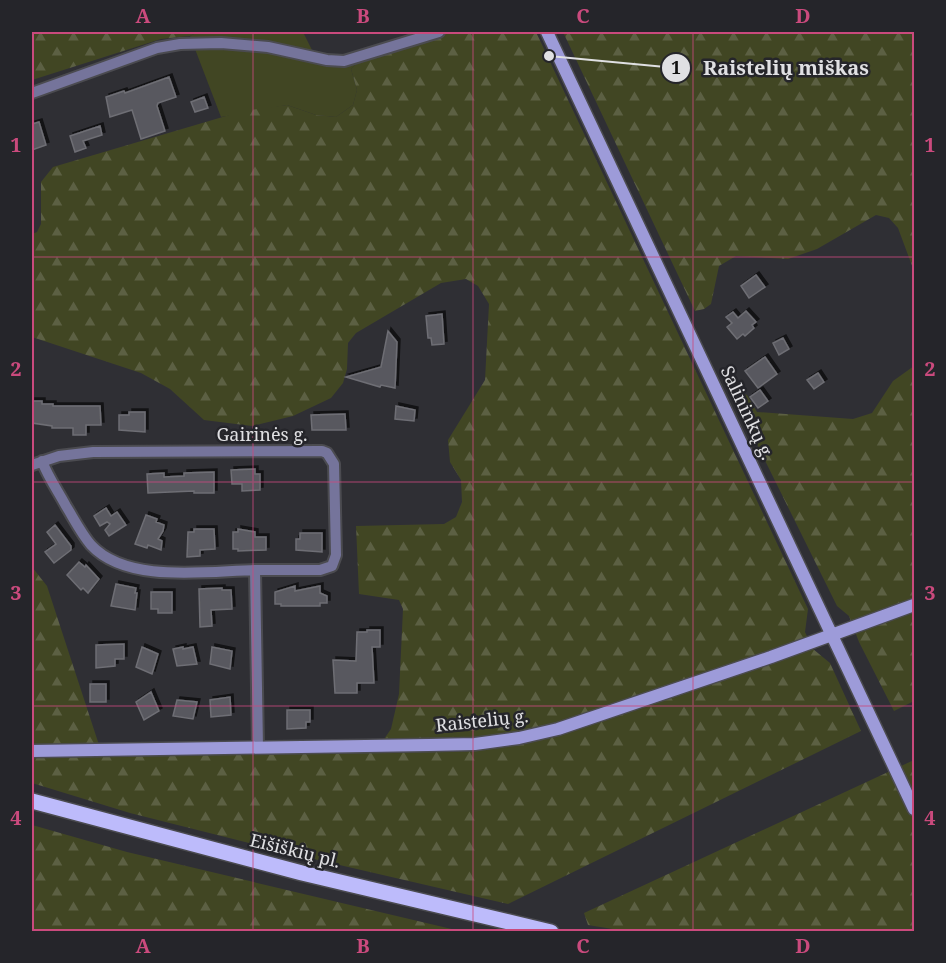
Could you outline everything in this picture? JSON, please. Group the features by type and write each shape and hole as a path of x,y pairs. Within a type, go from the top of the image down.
{"main road":[{"name":"Salininkų g.","path":"547,32 915,809"},
{"name":"Raistelių g.","path":"32,751 476,744 519,738 603,715 915,605"},
{"name":"Eišiškių pl.","path":"32,801 302,873 551,932"}],"street":[{"path":"32,93 157,48 180,44 221,43 268,47 327,60 344,61 439,32"},
{"name":"Gairinės g.","path":"322,451 327,453 334,464 336,555 332,566 320,570 255,570 159,572 120,565 92,545 37,463 59,456 93,452 322,451"},
{"path":"255,570 258,748"}],"green space":[{"path":"32,32 198,32 190,36 161,39 32,80"},
{"path":"198,32 303,32 318,62 344,65 357,63 351,69 357,90 353,105 336,117 316,115 287,105 221,117 190,36"},
{"path":"449,32 536,32 808,609 805,632 813,649 830,663 861,731 508,904 305,857 130,813 32,783 32,567 47,586 99,745 382,742 391,729 399,694 403,609 399,600 359,594 356,526 444,524 456,517 462,502 461,480 450,462 448,440 485,380 489,304 478,286 466,279 441,283 356,333 348,343 347,369 343,383 331,398 293,416 252,426 204,420 170,389 141,373 32,337 32,234 37,232 41,224 41,182 53,167 243,111 287,105 316,115 336,117 353,105 357,90 351,69 357,63"},
{"path":"563,32 914,32 914,271 898,228 889,218 876,215 817,249 788,259 736,256 719,266 711,304 695,311"},
{"path":"914,366 914,701 894,711 859,642 849,616 837,606 734,398 734,391 747,395 757,412 853,419 872,413 893,381"},
{"path":"914,760 914,931 625,931 588,925 584,913"},
{"path":"32,825 127,852 460,931 32,931"}],"building":[{"path":"169,77 176,97 158,103 157,106 165,131 141,139 132,110 110,117 106,97 124,91 125,93"},
{"path":"204,97 208,108 195,112 191,102"},
{"path":"39,122 46,145 32,150 32,124"},
{"path":"100,126 102,135 83,141 86,148 75,152 70,136"},
{"path":"756,275 765,287 749,298 741,286"},
{"path":"746,311 756,322 752,325 754,328 745,336 743,334 737,339 727,327 732,323 726,317 733,312 738,318"},
{"path":"442,314 444,344 432,345 431,338 428,338 426,316"},
{"path":"388,331 397,342 395,388 381,385 380,387 346,377 381,367"},
{"path":"783,338 789,349 779,355 773,343"},
{"path":"765,357 777,374 758,388 745,371"},
{"path":"818,373 824,382 814,389 807,380"},
{"path":"760,390 768,401 758,408 750,397"},
{"path":"32,401 42,401 42,404 53,404 53,406 100,406 101,425 86,425 86,435 73,435 73,428 52,428 52,426 32,423"},
{"path":"396,406 415,410 414,421 395,419"},
{"path":"129,412 145,412 145,432 119,430 119,415 129,415"},
{"path":"345,414 346,430 312,430 311,415"},
{"path":"255,469 255,474 260,474 260,490 242,491 242,484 232,484 231,470"},
{"path":"214,472 214,493 194,493 194,491 148,493 147,474 164,473 164,477 184,476 184,473"},
{"path":"106,508 111,516 117,512 126,525 109,536 105,530 110,524 107,522 100,526 94,516"},
{"path":"146,515 157,519 156,522 164,525 158,539 162,541 161,550 148,545 147,548 135,544"},
{"path":"55,525 71,546 71,550 54,563 45,552 56,544 47,532"},
{"path":"194,529 214,529 215,549 200,550 200,556 187,557 188,532 194,532"},
{"path":"238,529 255,532 255,537 266,537 266,550 238,551 238,549 233,549 233,532 238,532"},
{"path":"300,533 322,533 322,552 296,550 296,539 300,539"},
{"path":"79,562 85,567 86,565 99,579 88,593 83,588 81,590 67,575"},
{"path":"116,584 136,588 135,610 111,606"},
{"path":"295,586 295,591 320,586 320,593 327,596 327,603 320,603 320,606 275,604 275,592"},
{"path":"222,588 222,590 231,590 232,609 211,610 212,626 200,627 199,589"},
{"path":"151,592 172,592 172,613 158,613 158,609 151,609"},
{"path":"367,630 380,630 380,647 372,647 374,683 357,683 357,693 335,693 333,660 356,661 357,632 367,632"},
{"path":"124,644 124,659 115,659 115,666 96,668 96,645"},
{"path":"142,647 158,654 152,674 136,667"},
{"path":"183,647 183,649 193,647 197,664 177,666 173,649"},
{"path":"212,647 232,651 230,669 210,664"},
{"path":"90,684 106,684 106,702 90,702"},
{"path":"151,692 159,711 144,720 136,702"},
{"path":"230,697 231,715 211,717 210,700"},
{"path":"177,700 197,702 193,719 173,716"},
{"path":"287,710 310,710 310,722 306,722 306,728 287,729"}],"place":[{"name":"Raistelių miškas","path":"549,56"}]}
